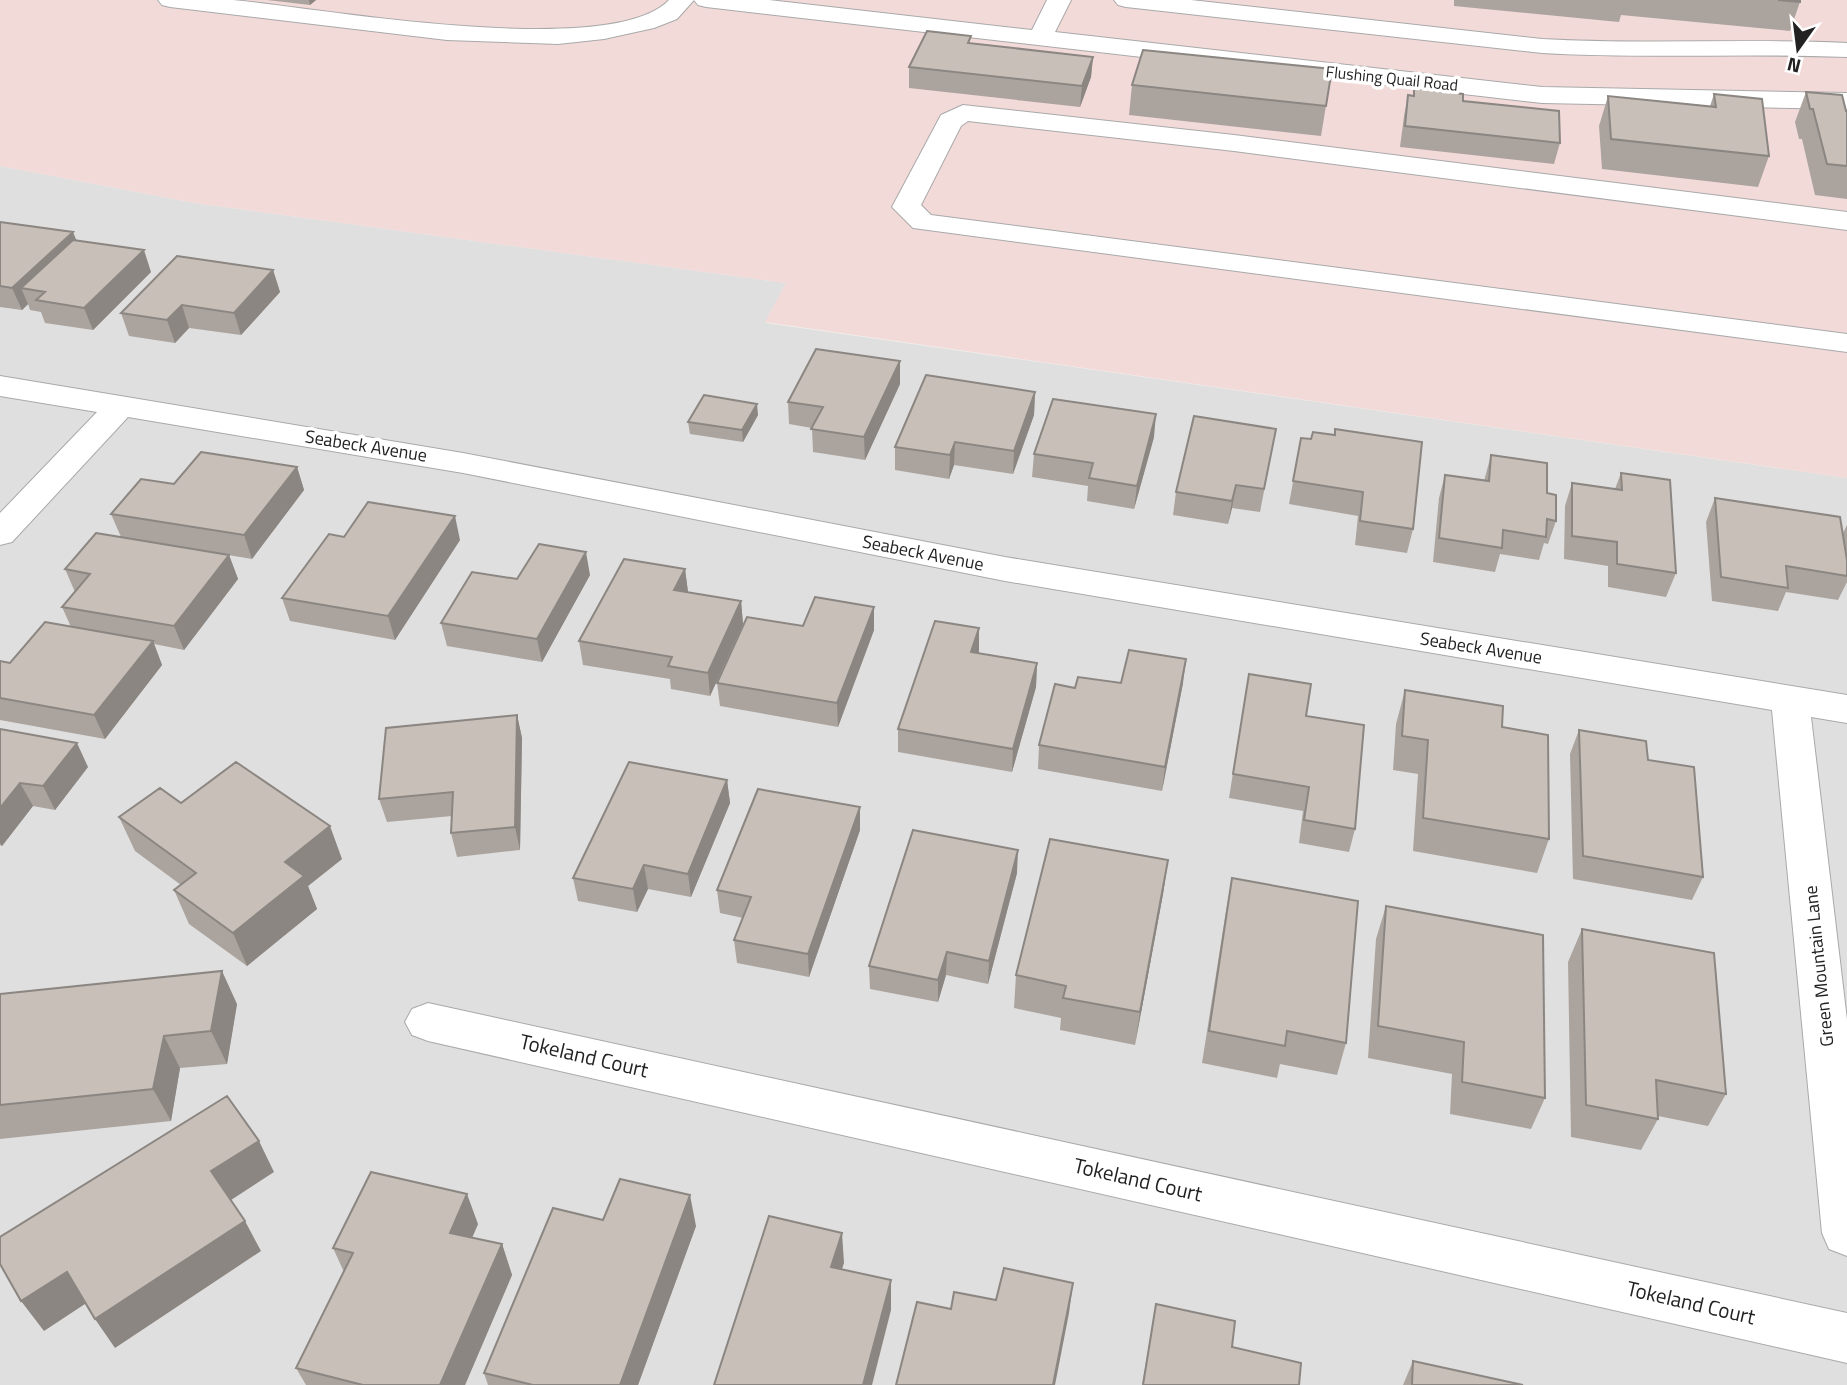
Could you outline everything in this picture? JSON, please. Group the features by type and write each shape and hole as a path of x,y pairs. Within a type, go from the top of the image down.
{"street":[{"path":"170,0 447,33 558,37 604,32 645,23 669,14 682,0"},
{"name":"Flushing Quail Road","path":"706,0 1389,77 1601,98 1847,101"},
{"path":"1040,38 1059,0"},
{"path":"1126,0 1399,21 1593,50 1780,47 1847,50"},
{"path":"1389,77 1399,21"},
{"path":"1847,221 1206,140 963,113 950,121 906,207 923,222 1847,343"},
{"name":"Seabeck Avenue","path":"0,386 463,463 1004,569 1847,709"},
{"path":"0,534 121,405"},
{"name":"Green Mountain Lane","path":"1790,699 1847,1233"},
{"name":"Tokeland Court","path":"428,1022 1847,1338"}],"shaded area":[{"path":"0,0 1847,0 1847,478 765,322 786,283 195,203 0,166"},
{"path":"0,166 195,203 786,283 766,323 1847,478 1847,1385 0,1385"}],"building":[{"path":"927,31 971,36 968,43 1093,57 1082,86 909,67"},
{"path":"1143,50 1332,69 1326,106 1132,85"},
{"path":"1414,88 1463,94 1463,101 1559,111 1560,143 1405,126 1408,95 1414,96"},
{"path":"1806,92 1842,95 1847,111 1847,166 1827,164"},
{"path":"1714,94 1762,99 1769,156 1611,139 1608,96 1716,107"},
{"path":"0,222 73,232 12,288 0,286"},
{"path":"73,240 144,250 84,308 36,300 45,292 21,288"},
{"path":"177,256 273,270 234,313 182,305 167,320 121,313"},
{"path":"816,349 900,361 864,437 811,429 823,407 788,402"},
{"path":"926,375 1035,392 1014,451 955,442 950,455 895,447"},
{"path":"704,395 757,404 742,430 688,422"},
{"path":"1053,399 1156,414 1137,486 1089,478 1093,463 1034,454"},
{"path":"1194,416 1276,429 1264,489 1236,485 1232,501 1176,492"},
{"path":"1335,429 1422,442 1413,529 1360,521 1363,492 1293,481 1301,438 1311,439 1313,432 1335,435"},
{"path":"201,452 297,467 244,535 111,514 141,479 174,484"},
{"path":"1491,455 1547,463 1547,493 1556,495 1556,521 1547,519 1546,537 1503,530 1502,548 1439,538 1445,475 1489,481"},
{"path":"1621,473 1670,480 1676,573 1617,564 1617,542 1572,536 1572,483 1622,490"},
{"path":"1715,498 1840,517 1847,576 1786,566 1788,588 1721,577"},
{"path":"368,502 455,516 388,616 282,598 329,534 344,537"},
{"path":"96,533 229,555 174,626 62,607 90,574 65,569"},
{"path":"539,544 586,552 537,639 441,623 472,572 517,579"},
{"path":"624,559 685,569 674,590 741,601 708,673 668,666 672,657 579,641"},
{"path":"815,597 874,607 837,703 717,683 747,617 803,626"},
{"path":"935,621 979,628 971,652 1037,663 1013,749 898,729"},
{"path":"45,622 153,641 94,715 0,698 0,661 10,663"},
{"path":"1129,650 1186,659 1165,767 1039,745 1055,684 1075,688 1078,677 1121,683"},
{"path":"1249,674 1311,684 1306,716 1364,725 1355,829 1304,820 1309,787 1233,774"},
{"path":"1405,690 1503,706 1502,727 1548,735 1549,839 1423,818 1428,740 1402,736"},
{"path":"517,715 515,827 451,833 453,792 379,799 386,728"},
{"path":"0,729 77,743 43,786 20,783 0,808"},
{"path":"1579,730 1646,741 1648,760 1694,767 1703,877 1583,856"},
{"path":"236,762 330,826 285,862 304,876 233,933 174,890 196,873 119,817 160,788 181,803"},
{"path":"629,762 727,780 688,874 644,865 633,889 573,878"},
{"path":"758,789 860,807 808,954 734,940 751,897 717,890"},
{"path":"913,830 1018,850 989,961 947,952 938,980 869,966"},
{"path":"1050,839 1168,860 1140,1012 1063,998 1066,986 1016,975"},
{"path":"1232,878 1358,901 1346,1043 1287,1031 1285,1046 1209,1031"},
{"path":"1386,906 1543,935 1545,1098 1462,1082 1464,1042 1378,1026"},
{"path":"1582,929 1714,953 1726,1094 1656,1080 1658,1119 1586,1105"},
{"path":"222,971 211,1031 164,1036 153,1089 0,1105 0,994"},
{"path":"227,1096 259,1141 211,1171 245,1221 95,1319 67,1272 21,1301 0,1264 0,1237"},
{"path":"371,1172 467,1194 450,1233 502,1244 440,1385 363,1385 296,1368 353,1253 333,1248"},
{"path":"620,1179 690,1195 620,1385 533,1385 484,1373 553,1208 603,1220"},
{"path":"769,1216 842,1233 831,1267 891,1280 863,1385 714,1385"},
{"path":"1004,1268 1073,1283 1053,1385 896,1385 917,1302 951,1309 954,1292 996,1300"},
{"path":"1156,1304 1235,1321 1232,1347 1301,1363 1299,1385 1143,1385"},
{"path":"1413,1361 1523,1385 1412,1385"}]}
